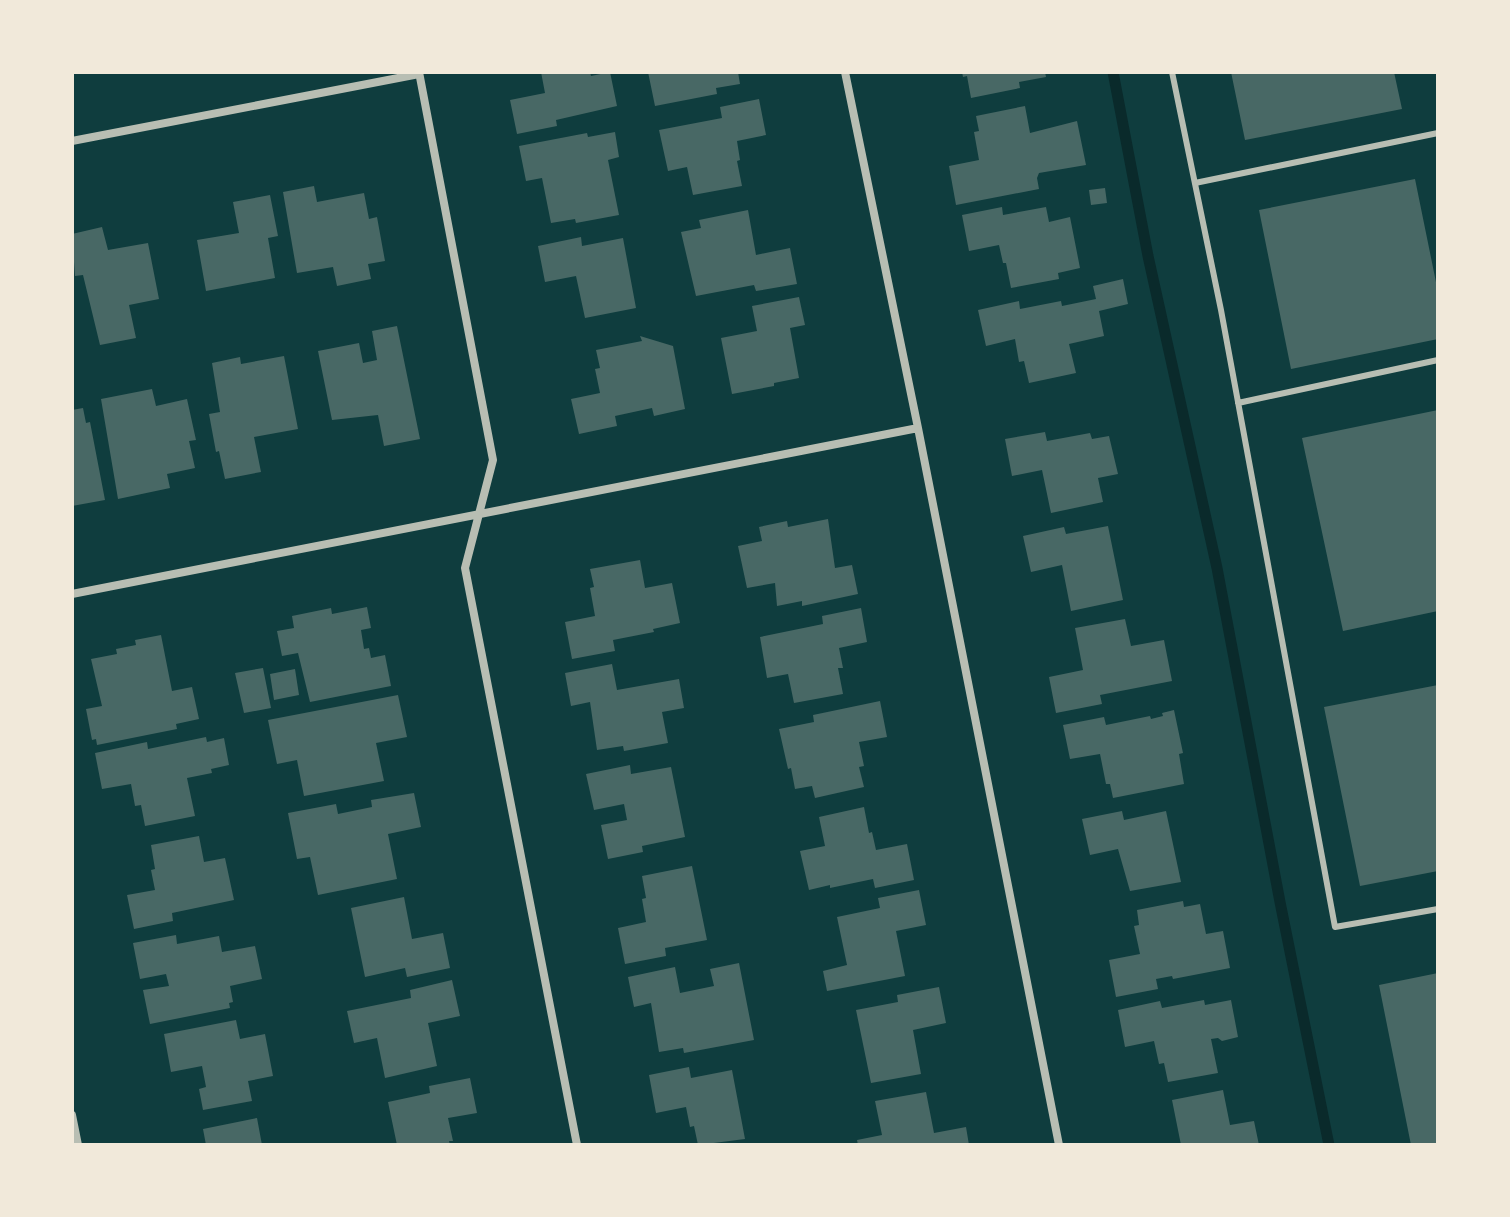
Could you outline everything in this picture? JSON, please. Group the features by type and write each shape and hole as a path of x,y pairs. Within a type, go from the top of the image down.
{"street":[{"path":"845,72 1059,1145"},
{"path":"72,141 419,73 493,460 465,568 577,1145"},
{"path":"72,594 918,428"},
{"path":"72,1115 78,1145"}],"lane":[{"path":"1172,72 1238,403 1335,927 1438,909"},
{"path":"1195,183 1438,133"},
{"path":"1238,403 1438,360"}],"building":[{"path":"541,72 590,72 591,76 610,72 617,106 556,120 557,126 517,134 510,100 545,93"},
{"path":"648,72 738,72 740,84 716,88 717,94 655,106"},
{"path":"962,72 1045,72 1046,77 1019,82 1020,88 971,98 967,76 963,77"},
{"path":"1231,72 1394,72 1402,109 1245,140"},
{"path":"759,99 766,135 737,141 742,186 693,195 687,167 668,171 659,130 722,118 720,107"},
{"path":"1025,106 1030,133 1077,121 1086,165 1039,173 1039,189 956,205 949,166 979,160 974,132 979,131 976,116"},
{"path":"615,132 619,157 608,160 619,215 576,223 575,219 551,223 542,178 526,181 519,146 587,133 588,137"},
{"path":"1415,179 1438,292 1438,339 1291,369 1259,210"},
{"path":"314,186 317,202 364,193 369,219 377,217 385,261 368,264 371,279 337,286 333,267 297,273 283,192"},
{"path":"1105,188 1107,203 1091,205 1089,190"},
{"path":"270,195 278,236 268,238 275,278 206,291 197,240 239,233 233,202"},
{"path":"1002,207 1003,215 1046,207 1049,222 1070,217 1080,268 1058,273 1059,279 1011,288 999,245 969,251 962,215"},
{"path":"748,210 756,255 790,248 797,284 756,291 754,285 696,296 681,232 701,228 699,220"},
{"path":"102,227 108,250 148,243 159,299 129,305 136,338 100,345 83,275 75,276 72,234"},
{"path":"581,237 582,246 623,238 636,308 585,318 576,276 545,282 538,246"},
{"path":"1123,279 1128,304 1099,311 1104,336 1069,344 1076,373 1029,383 1024,361 1019,362 1015,339 986,346 978,310 1019,301 1020,309 1061,301 1062,306 1096,299 1093,286"},
{"path":"799,297 805,325 790,328 799,378 732,394 721,338 757,331 752,306"},
{"path":"397,326 420,439 384,446 378,415 332,420 318,351 359,343 363,363 377,360 372,331"},
{"path":"640,336 673,346 685,409 654,416 652,408 615,416 617,426 579,434 571,399 600,393 595,369 600,368 596,350 642,341"},
{"path":"284,356 298,429 254,437 261,472 225,479 209,414 220,412 212,363 240,357 241,364"},
{"path":"152,389 156,406 187,399 196,440 189,441 195,468 167,474 170,488 118,499 101,399"},
{"path":"83,408 86,423 90,422 105,500 72,506 72,410"},
{"path":"1438,410 1438,611 1343,631 1302,438"},
{"path":"1045,432 1047,441 1090,433 1092,439 1109,436 1118,474 1098,478 1103,502 1051,513 1042,470 1012,476 1005,439"},
{"path":"828,519 835,568 852,565 858,594 802,606 802,601 777,606 775,583 747,588 738,546 762,541 759,527 787,521 788,527"},
{"path":"1108,526 1123,600 1071,611 1062,565 1031,572 1023,536 1064,527 1066,534"},
{"path":"640,560 645,588 672,583 680,623 613,640 615,651 572,659 565,622 595,616 590,569"},
{"path":"367,607 371,628 361,630 364,649 369,648 371,658 385,655 391,686 310,702 298,653 282,656 277,631 294,628 292,616 331,608 332,614"},
{"path":"861,608 867,642 839,648 843,668 838,668 843,694 794,703 788,674 767,678 760,637 823,624 822,616"},
{"path":"1125,619 1131,646 1164,640 1172,681 1100,695 1102,704 1056,713 1049,677 1083,670 1075,628"},
{"path":"161,635 172,691 192,687 199,719 176,724 177,729 97,745 96,739 92,740 86,709 102,706 91,659 117,654 116,649 136,645 135,640"},
{"path":"612,664 617,690 679,679 684,708 662,712 668,743 624,751 623,746 597,750 590,702 571,706 565,673"},
{"path":"263,668 271,708 244,713 235,673"},
{"path":"295,669 299,695 274,700 270,674"},
{"path":"1438,685 1438,871 1360,886 1324,707"},
{"path":"398,695 407,737 376,743 384,781 304,796 297,760 277,764 268,720"},
{"path":"880,701 887,737 859,742 864,766 859,767 864,787 815,798 812,786 795,789 779,729 814,722 813,715"},
{"path":"1174,710 1183,753 1179,754 1184,784 1113,798 1110,784 1106,784 1100,754 1070,759 1063,725 1104,717 1106,725 1150,716 1151,719"},
{"path":"206,737 207,742 224,738 229,765 211,769 212,773 187,778 195,816 145,826 141,805 135,806 131,784 102,789 95,753 147,742 148,749"},
{"path":"630,765 631,774 671,767 685,837 642,846 643,852 608,859 601,825 627,820 624,804 594,810 586,774"},
{"path":"414,793 421,827 388,834 397,879 318,895 310,857 297,859 288,813 336,804 338,814 372,807 371,800"},
{"path":"864,807 876,850 907,844 914,880 875,888 873,879 809,890 800,851 825,846 819,817"},
{"path":"1122,811 1124,820 1166,811 1181,882 1130,891 1118,849 1090,855 1082,819"},
{"path":"199,836 204,862 225,858 234,900 172,913 173,921 134,929 127,895 155,890 151,845"},
{"path":"692,866 707,940 665,948 666,956 625,964 618,928 646,922 642,876"},
{"path":"919,890 926,925 896,931 905,976 827,991 823,971 847,965 837,917 880,908 878,898"},
{"path":"404,897 412,939 443,933 450,968 407,977 405,968 365,977 351,908"},
{"path":"1183,901 1184,907 1200,904 1206,934 1223,931 1230,968 1173,979 1172,976 1156,979 1158,989 1116,997 1109,960 1140,954 1134,926 1139,925 1137,910"},
{"path":"176,935 177,944 219,936 222,952 255,946 262,979 230,986 233,1002 229,1003 230,1008 150,1024 143,990 169,986 166,974 140,979 133,943"},
{"path":"739,963 754,1040 684,1053 683,1048 659,1052 651,1003 634,1007 628,977 675,967 680,993 714,986 710,969"},
{"path":"1438,973 1438,1145 1411,1145 1379,985"},
{"path":"452,980 460,1016 428,1023 437,1066 385,1078 377,1038 354,1043 347,1011 411,998 410,990"},
{"path":"939,987 946,1023 913,1030 921,1074 871,1083 856,1010 898,1002 897,995"},
{"path":"1204,1000 1205,1005 1231,1000 1238,1037 1222,1041 1211,1039 1218,1073 1168,1082 1164,1063 1159,1064 1154,1041 1125,1047 1118,1010 1160,1001 1162,1008"},
{"path":"236,1020 240,1039 265,1034 273,1076 248,1081 252,1101 203,1110 199,1089 206,1087 202,1066 171,1072 164,1034"},
{"path":"689,1067 691,1078 732,1070 745,1139 698,1145 686,1107 656,1113 649,1075"},
{"path":"470,1078 477,1113 448,1118 453,1141 449,1141 450,1145 397,1145 388,1102 430,1093 429,1086"},
{"path":"1223,1090 1230,1125 1254,1121 1259,1145 1181,1145 1172,1100"},
{"path":"926,1092 934,1133 966,1127 969,1145 858,1145 857,1140 882,1135 875,1101"},
{"path":"257,1118 262,1145 206,1145 203,1129"}],"waterway":[{"path":"1113,72 1148,256 1217,568 1329,1145"}]}
